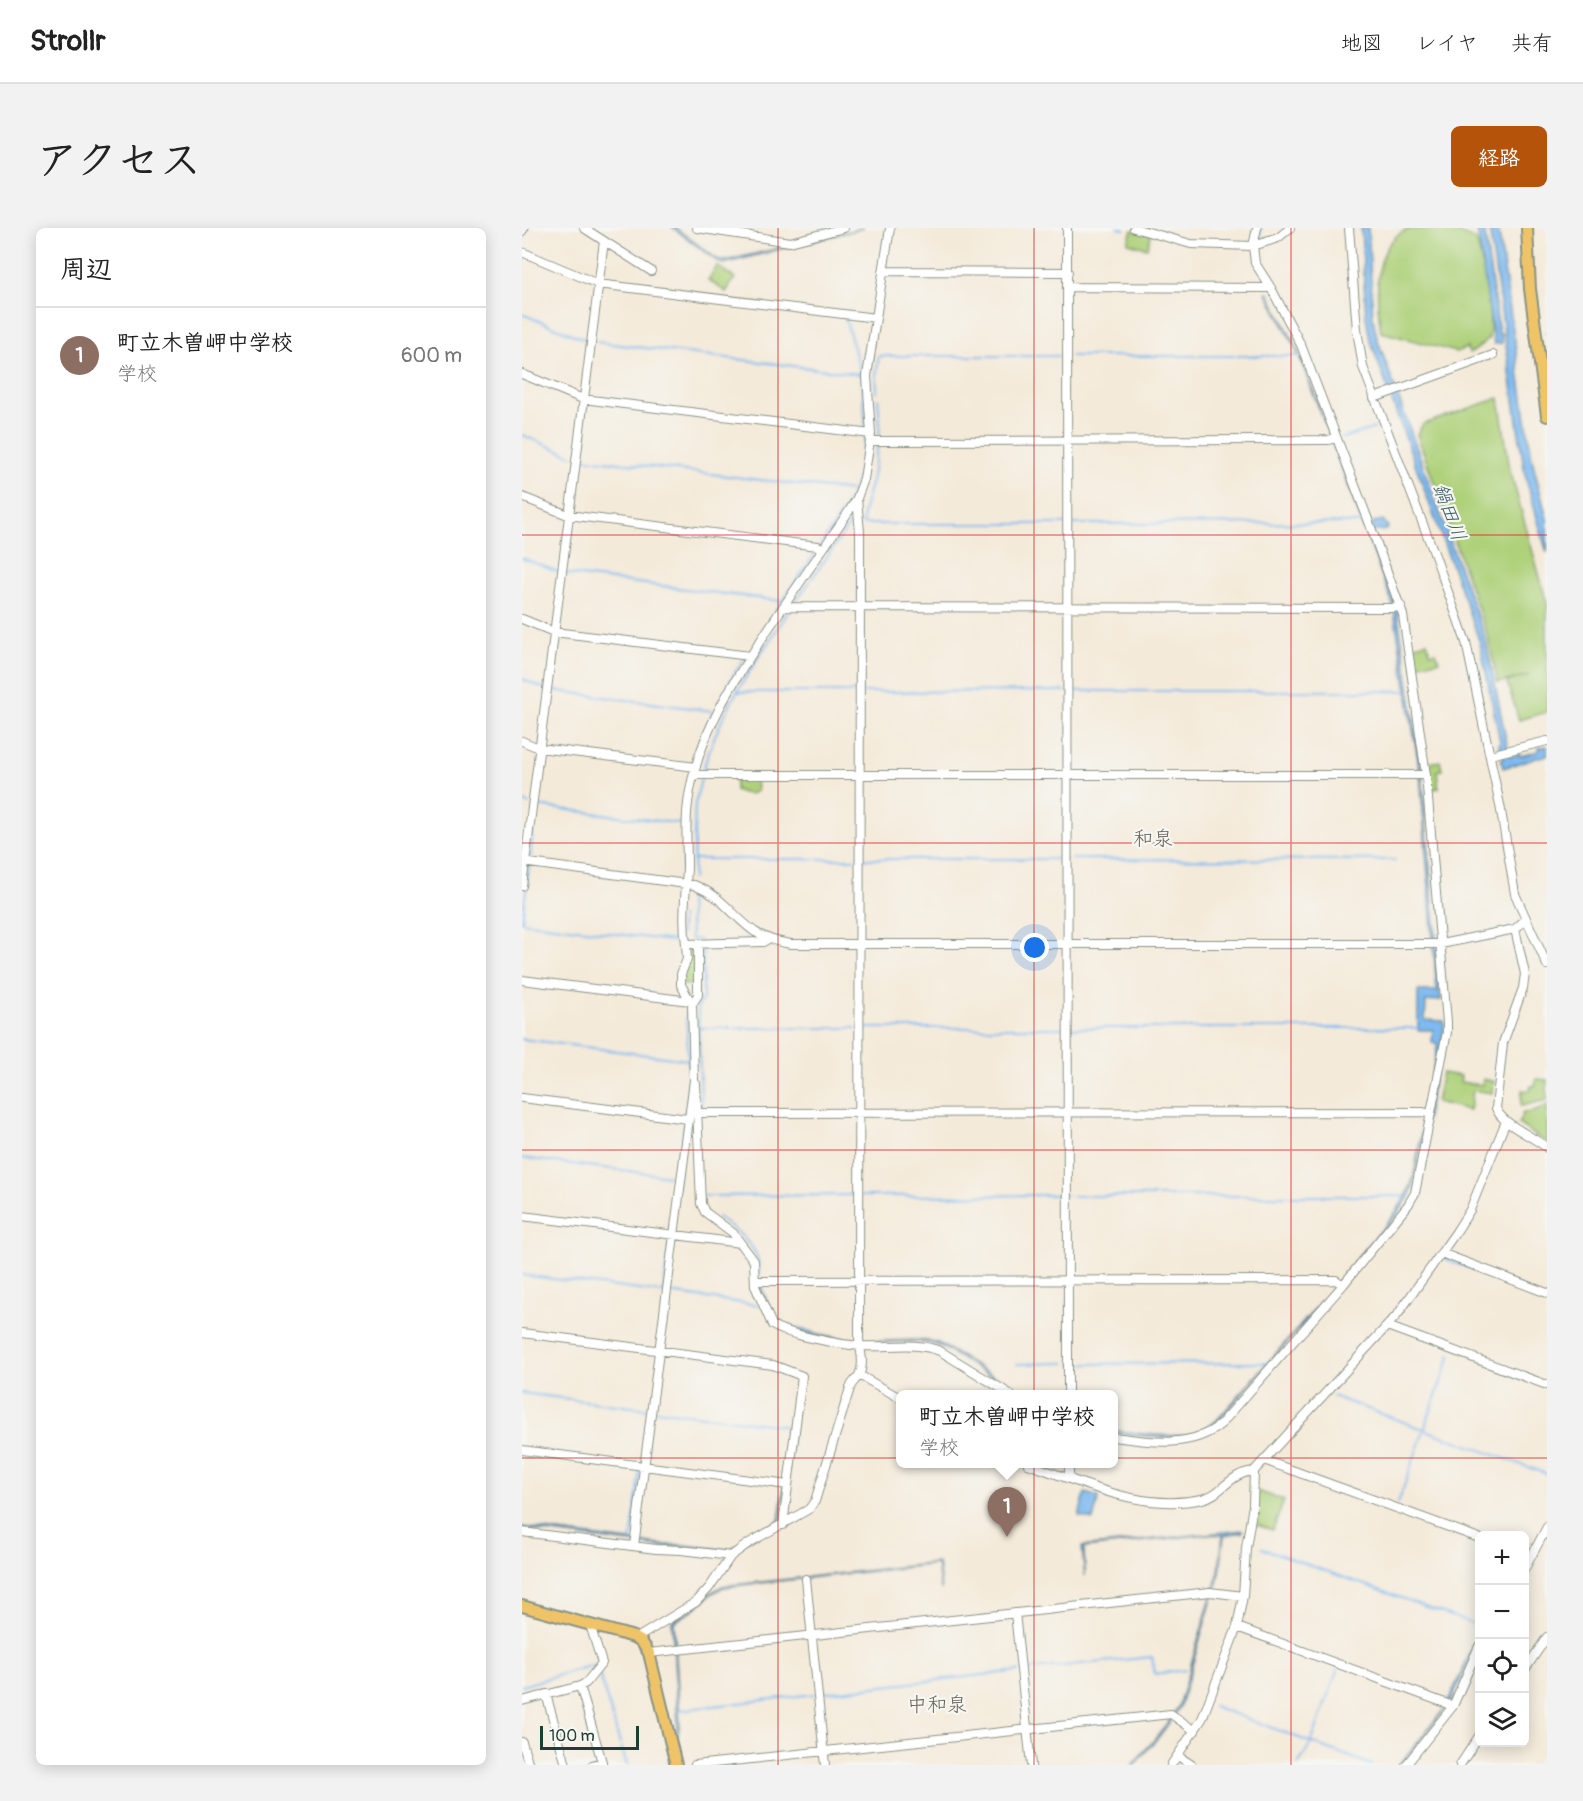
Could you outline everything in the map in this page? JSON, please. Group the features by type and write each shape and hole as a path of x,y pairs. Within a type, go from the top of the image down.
{"main road":[{"path":"1527,228 1530,289 1547,416"},
{"path":"522,1606 641,1641 649,1653 676,1765"}],"street":[{"path":"585,228 651,271"},
{"path":"697,228 790,242 844,228"},
{"path":"634,1544 694,1080 689,1002 681,986 681,974 687,959 684,925 688,805 695,771 710,728 735,680 857,498 864,478 870,437 867,376 890,228"},
{"path":"1067,228 1068,1390"},
{"path":"1134,228 1191,244 1254,246 1278,238 1290,228"},
{"path":"1118,1437 1178,1441 1197,1438 1222,1424 1411,1200 1417,1185 1427,1113 1447,1032 1423,775 1397,607 1372,530 1333,439 1301,345 1255,263 1254,246 1257,228"},
{"path":"1348,228 1357,330 1363,367 1410,486 1466,642 1494,755 1515,894 1547,965"},
{"path":"522,886 523,863 604,241"},
{"path":"522,252 598,284 876,318"},
{"path":"884,271 1068,272"},
{"path":"1068,287 1271,288"},
{"path":"1374,398 1493,355"},
{"path":"522,374 583,399 870,437 1068,440 1333,439"},
{"path":"522,496 568,515 818,546 822,549"},
{"path":"637,1638 696,1602 709,1588 731,1556 749,1543 806,1512 815,1501 852,1381 859,1375 862,1353 859,1280 860,533 857,498"},
{"path":"783,607 1397,607"},
{"path":"522,619 554,632 750,656"},
{"path":"522,741 539,748 695,771 859,775 1423,775"},
{"path":"1494,755 1547,741"},
{"path":"523,863 685,884 700,888 715,896 746,925 768,939 791,944 1437,944 1515,929 1526,919"},
{"path":"1515,929 1525,974 1523,988 1503,1043 1495,1101 1497,1112 1506,1121 1547,1148"},
{"path":"686,944 764,942 768,939"},
{"path":"522,981 689,1002 699,995 698,944"},
{"path":"694,1080 697,1089 701,1204 705,1212 727,1228 754,1261 755,1286 771,1324 795,1334 860,1343 932,1348 1002,1390"},
{"path":"522,1098 688,1119"},
{"path":"698,1113 1427,1113"},
{"path":"1040,1468 1131,1499 1158,1503 1207,1498 1232,1479 1254,1471 1398,1314 1470,1210 1506,1121"},
{"path":"522,1216 740,1243"},
{"path":"1441,1254 1547,1293"},
{"path":"755,1281 1068,1280 1340,1283"},
{"path":"1387,1326 1547,1385"},
{"path":"522,1333 773,1365 802,1376 785,1484 783,1525"},
{"path":"859,1375 896,1396"},
{"path":"522,1450 785,1484"},
{"path":"1264,1460 1475,1537"},
{"path":"1069,1468 1069,1478"},
{"path":"1171,1765 1195,1731 1209,1704 1237,1627 1243,1596 1246,1548 1253,1505 1254,1471"},
{"path":"1529,1555 1547,1527"},
{"path":"522,1532 731,1556"},
{"path":"806,1579 825,1765"},
{"path":"649,1653 1213,1592 1243,1596"},
{"path":"1015,1613 1032,1765"},
{"path":"522,1701 586,1683 602,1663 590,1625"},
{"path":"1237,1627 1450,1704"},
{"path":"1529,1664 1547,1637"},
{"path":"1406,1765 1450,1704 1475,1654"},
{"path":"580,1686 602,1762 592,1765"},
{"path":"546,1694 566,1765"},
{"path":"695,1765 1027,1729 1173,1716 1195,1731"},
{"path":"522,1742 529,1765"},
{"path":"1460,1765 1475,1742"},
{"path":"1178,1756 1192,1765"}],"green space":[{"path":"1413,228 1448,228 1476,240 1487,289 1490,329 1489,338 1474,351 1469,353 1467,348 1456,352 1381,332 1378,287 1383,257 1389,244 1399,234"},
{"path":"1132,230 1151,235 1147,248 1128,243"},
{"path":"717,266 735,278 726,292 708,280"},
{"path":"1499,398 1510,470 1547,603 1547,712 1519,720 1507,682 1529,675 1498,683 1488,637 1417,434 1423,424"},
{"path":"1427,642 1430,653 1436,652 1439,661 1414,665 1411,646"},
{"path":"1440,761 1442,770 1437,771 1439,788 1432,789 1430,788 1428,763"},
{"path":"735,777 756,777 757,791 749,794 735,790"},
{"path":"688,946 694,946 696,984 683,985 683,975"},
{"path":"1442,1073 1461,1076 1460,1082 1482,1085 1483,1079 1494,1081 1492,1093 1473,1090 1470,1110 1436,1102"},
{"path":"1536,1079 1547,1080 1547,1100 1521,1106 1522,1090 1530,1091 1531,1086 1535,1086"},
{"path":"1547,1105 1547,1143 1518,1124 1523,1113 1534,1112"},
{"path":"1257,1491 1284,1500 1273,1530 1253,1524"}],"water":[{"path":"673,228 717,259 725,261 863,228 723,264"},
{"path":"1361,228 1368,228 1373,318 1377,338 1486,641 1510,757 1539,751 1538,748 1547,746 1547,755 1503,768 1500,741 1480,643 1370,340 1366,317"},
{"path":"1477,228 1484,228 1502,343 1494,344"},
{"path":"1489,228 1498,228 1532,459 1547,519 1547,553 1525,475"},
{"path":"1267,293 1297,348 1365,525 1368,528 1375,522 1383,520 1388,527 1387,530 1375,531 1369,535 1397,608 1422,773 1441,1000 1426,1001 1425,1020 1444,1021 1444,1031 1413,1186 1399,1212 1214,1426 1201,1433 1182,1437 1134,1435 1118,1433 1118,1430 1154,1435 1185,1435 1200,1431 1217,1420 1391,1219 1404,1200 1413,1179 1437,1048 1437,1043 1432,1043 1433,1030 1418,1030 1418,991 1437,991 1420,773 1393,605 1299,356"},
{"path":"758,1284 760,1284 775,1321 818,1334 851,1340 920,1340 938,1343 1017,1390 1012,1390 944,1348 930,1343 873,1342 843,1340 795,1331 772,1320"},
{"path":"798,1378 780,1523 728,1551 685,1546 662,1547 522,1529 522,1527 660,1545 683,1545 728,1550 779,1521"},
{"path":"1085,1493 1099,1497 1093,1520 1079,1516"},
{"path":"1243,1530 1243,1532 1224,1535 1220,1572 1180,1706 1162,1733 1132,1765 1160,1733 1178,1707 1219,1572 1223,1535 1206,1534 1084,1548 1085,1576 1082,1547"},
{"path":"938,1563 941,1590 937,1564 723,1587 711,1594 692,1611 674,1622 680,1724 677,1739 683,1765 681,1765 675,1737 678,1724 672,1621 691,1610 710,1593 723,1586"},
{"path":"1475,1643 1451,1701 1399,1765 1445,1708"}],"waterway":[{"path":"522,239 528,228"},
{"path":"1118,228 1124,229"},
{"path":"1260,238 1261,228"},
{"path":"522,314 586,340"},
{"path":"845,318 862,376 866,431"},
{"path":"596,342 859,374"},
{"path":"877,393 876,374 879,356 1065,356"},
{"path":"1071,356 1299,356"},
{"path":"878,399 879,437"},
{"path":"1343,438 1375,428"},
{"path":"522,435 573,456"},
{"path":"820,545 842,513 855,488 861,469 865,437"},
{"path":"863,523 863,513 872,481 878,444"},
{"path":"579,458 852,491"},
{"path":"1071,524 1363,523"},
{"path":"794,604 850,524 856,524"},
{"path":"862,524 1066,524"},
{"path":"762,631 818,549"},
{"path":"522,558 558,572"},
{"path":"565,574 782,601"},
{"path":"703,771 718,728 728,708 751,668 789,611"},
{"path":"552,679 558,637"},
{"path":"723,695 745,658"},
{"path":"522,679 543,688"},
{"path":"551,690 713,711"},
{"path":"862,692 1065,691"},
{"path":"1071,691 1404,691"},
{"path":"739,692 856,692"},
{"path":"693,763 713,713"},
{"path":"693,879 695,804 701,779"},
{"path":"522,801 529,804"},
{"path":"536,806 684,824"},
{"path":"530,860 535,810"},
{"path":"682,879 683,858"},
{"path":"695,859 857,859"},
{"path":"862,859 1066,859"},
{"path":"1072,859 1395,860"},
{"path":"522,921 529,867"},
{"path":"689,895 691,939 700,940"},
{"path":"681,917 681,935"},
{"path":"522,922 681,942"},
{"path":"701,1106 698,1007 703,998 703,946"},
{"path":"685,1115 689,1086 686,1003"},
{"path":"698,1028 856,1028"},
{"path":"862,1028 1065,1028"},
{"path":"1072,1028 1418,1028"},
{"path":"522,1039 688,1060"},
{"path":"671,1231 685,1121"},
{"path":"522,1158 678,1177"},
{"path":"704,1196 856,1195"},
{"path":"862,1196 1066,1195"},
{"path":"1071,1196 1403,1196"},
{"path":"718,1217 735,1230 752,1248 758,1260 759,1275"},
{"path":"663,1294 670,1237"},
{"path":"1445,1259 1525,1289"},
{"path":"522,1275 663,1293"},
{"path":"669,1293 758,1305"},
{"path":"1398,1503 1451,1354"},
{"path":"1017,1364 1065,1363"},
{"path":"1071,1364 1267,1363"},
{"path":"522,1393 648,1409"},
{"path":"1332,1396 1547,1474"},
{"path":"655,1410 791,1427"},
{"path":"631,1542 640,1469"},
{"path":"1262,1548 1475,1625"},
{"path":"1023,1670 1152,1657 1155,1674 1186,1670"},
{"path":"522,1686 593,1665"},
{"path":"1298,1765 1311,1743 1338,1668"},
{"path":"820,1693 1019,1671"},
{"path":"600,1676 620,1743"},
{"path":"679,1710 815,1694"},
{"path":"1213,1706 1372,1765"},
{"path":"621,1747 627,1765"}],"place":[{"name":"町立木曽岬中学校","path":"1007,1537"}],"district":[{"name":"和泉","path":"1153,838"},
{"name":"中和泉","path":"937,1704"}],"water label":[{"name":"鍋田川","path":"1450,512"}]}
